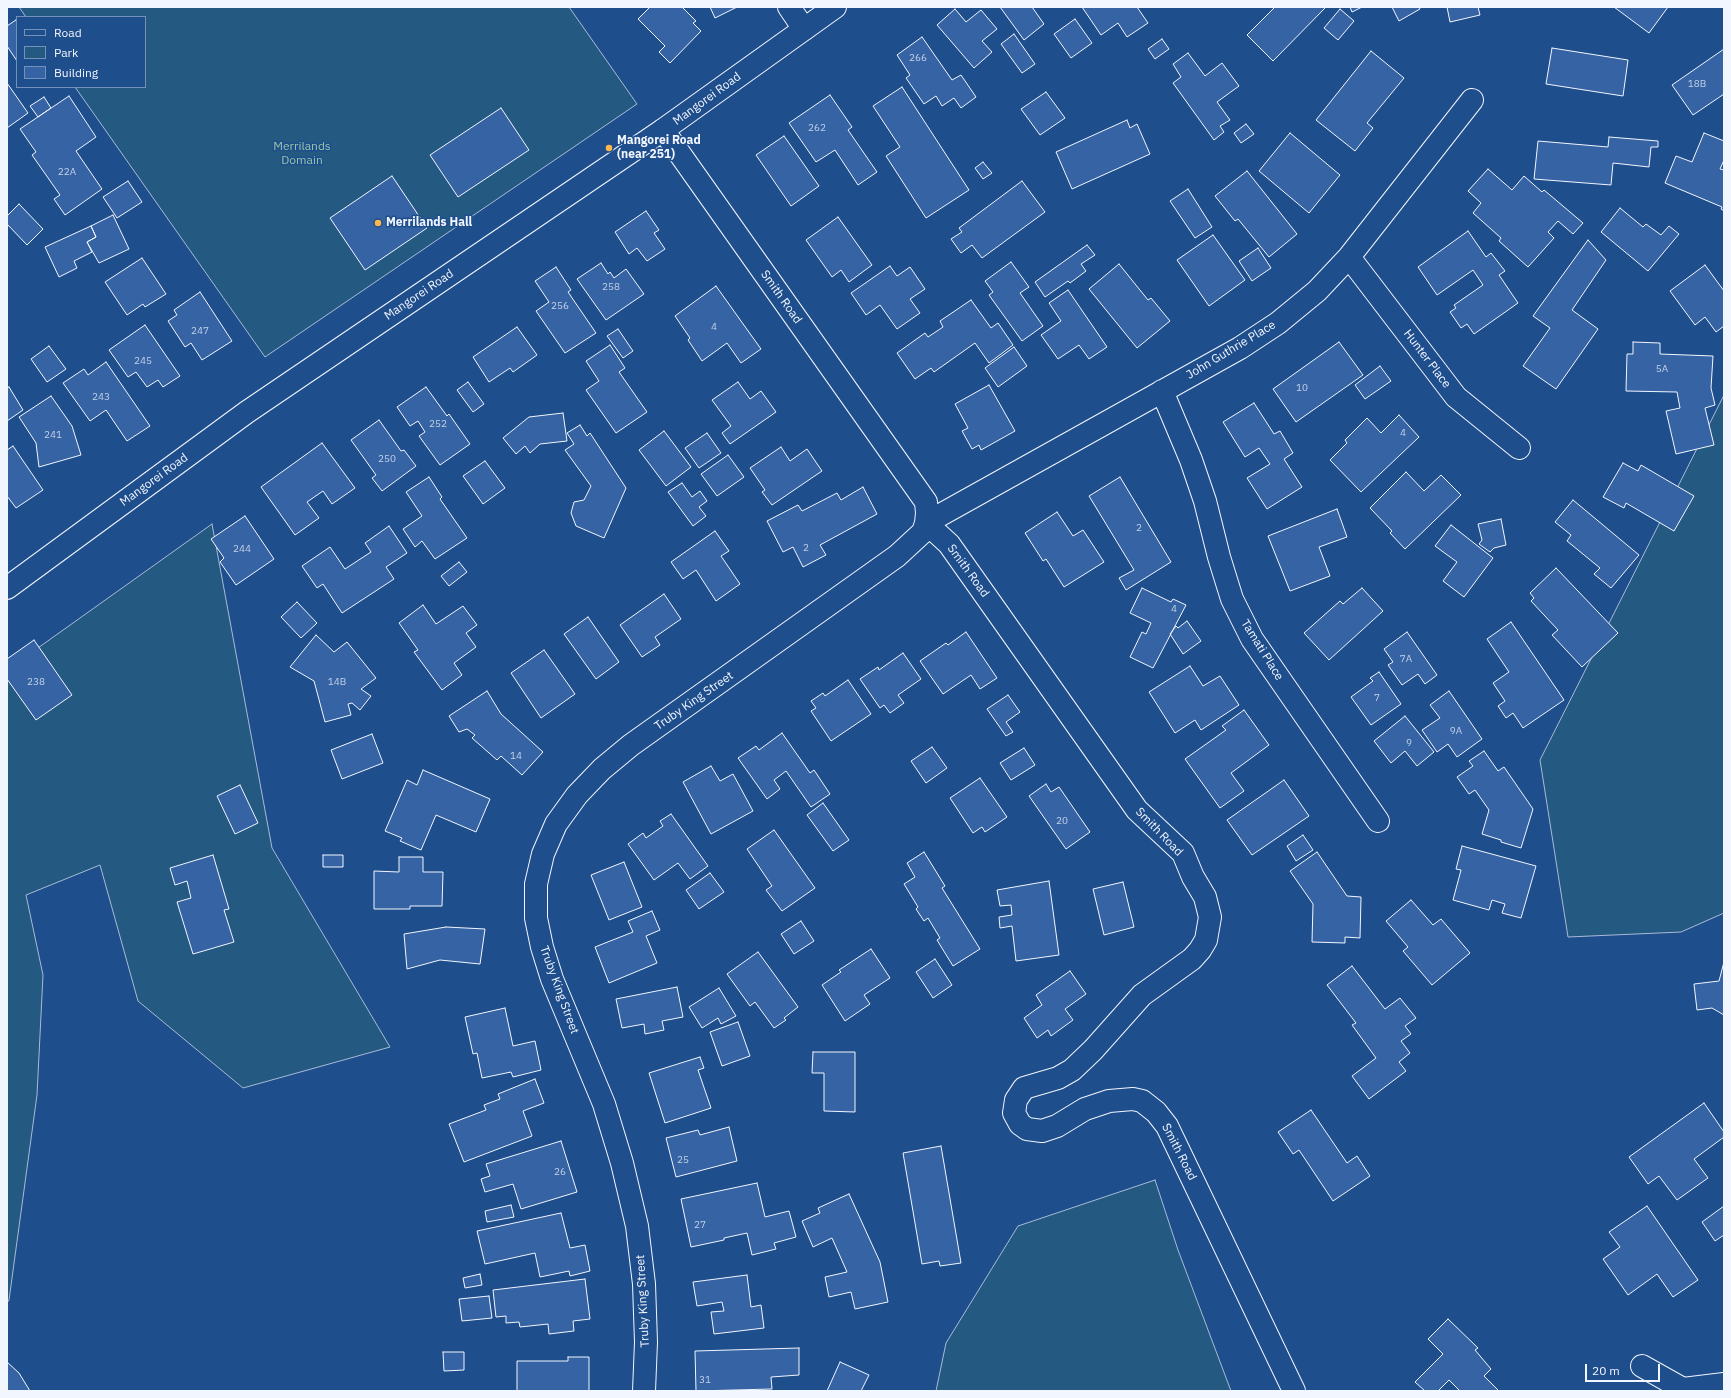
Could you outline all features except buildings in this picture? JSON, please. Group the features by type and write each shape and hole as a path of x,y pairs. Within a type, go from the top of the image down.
{"street":[{"path":"789,7 804,29"},
{"name":"Mangorei Road","path":"8,584 247,412 663,130 836,7"},
{"name":"John Guthrie Place","path":"926,523 1240,348 1278,323 1317,291 1349,257 1472,100"},
{"name":"Smith Road","path":"663,130 926,502 928,512 926,523 949,544 1137,810 1183,852 1193,878 1205,897 1210,917 1206,940 1200,950 1192,959 1142,996 1093,1050 1072,1070 1058,1078 1024,1088 1016,1100 1014,1113 1020,1124 1027,1129 1042,1131 1057,1126 1085,1109 1109,1101 1142,1101 1156,1112 1167,1126 1294,1391"},
{"name":"Hunter Place","path":"1349,257 1456,397 1519,448"},
{"name":"Tamati Place","path":"1162,391 1191,460 1206,501 1219,558 1232,599 1252,638 1378,821"},
{"name":"Truby King Street","path":"644,1391 646,1342 644,1284 637,1226 622,1163 604,1104 552,979 542,947 536,918 536,884 543,854 556,824 576,795 602,770 631,745 897,556 922,532 926,523"},
{"path":"1642,1366 1684,1389 1724,1384"}],"green space":[{"name":"Merrilands Domain","path":"19,7 569,7 637,104 265,357 76,88 146,88 146,16 25,16"},
{"path":"1724,395 1724,913 1681,932 1568,937 1540,760"},
{"path":"212,524 272,848 390,1047 243,1088 138,1001 100,865 26,895 43,975 37,1095 9,1300 7,1303 7,670"},
{"path":"1155,1180 1178,1250 1231,1391 936,1391 946,1343 1018,1226"}],"place":[{"name":"Mangorei Road (near 251)","path":"609,148"},
{"name":"Merrilands Hall","path":"378,223"}]}
